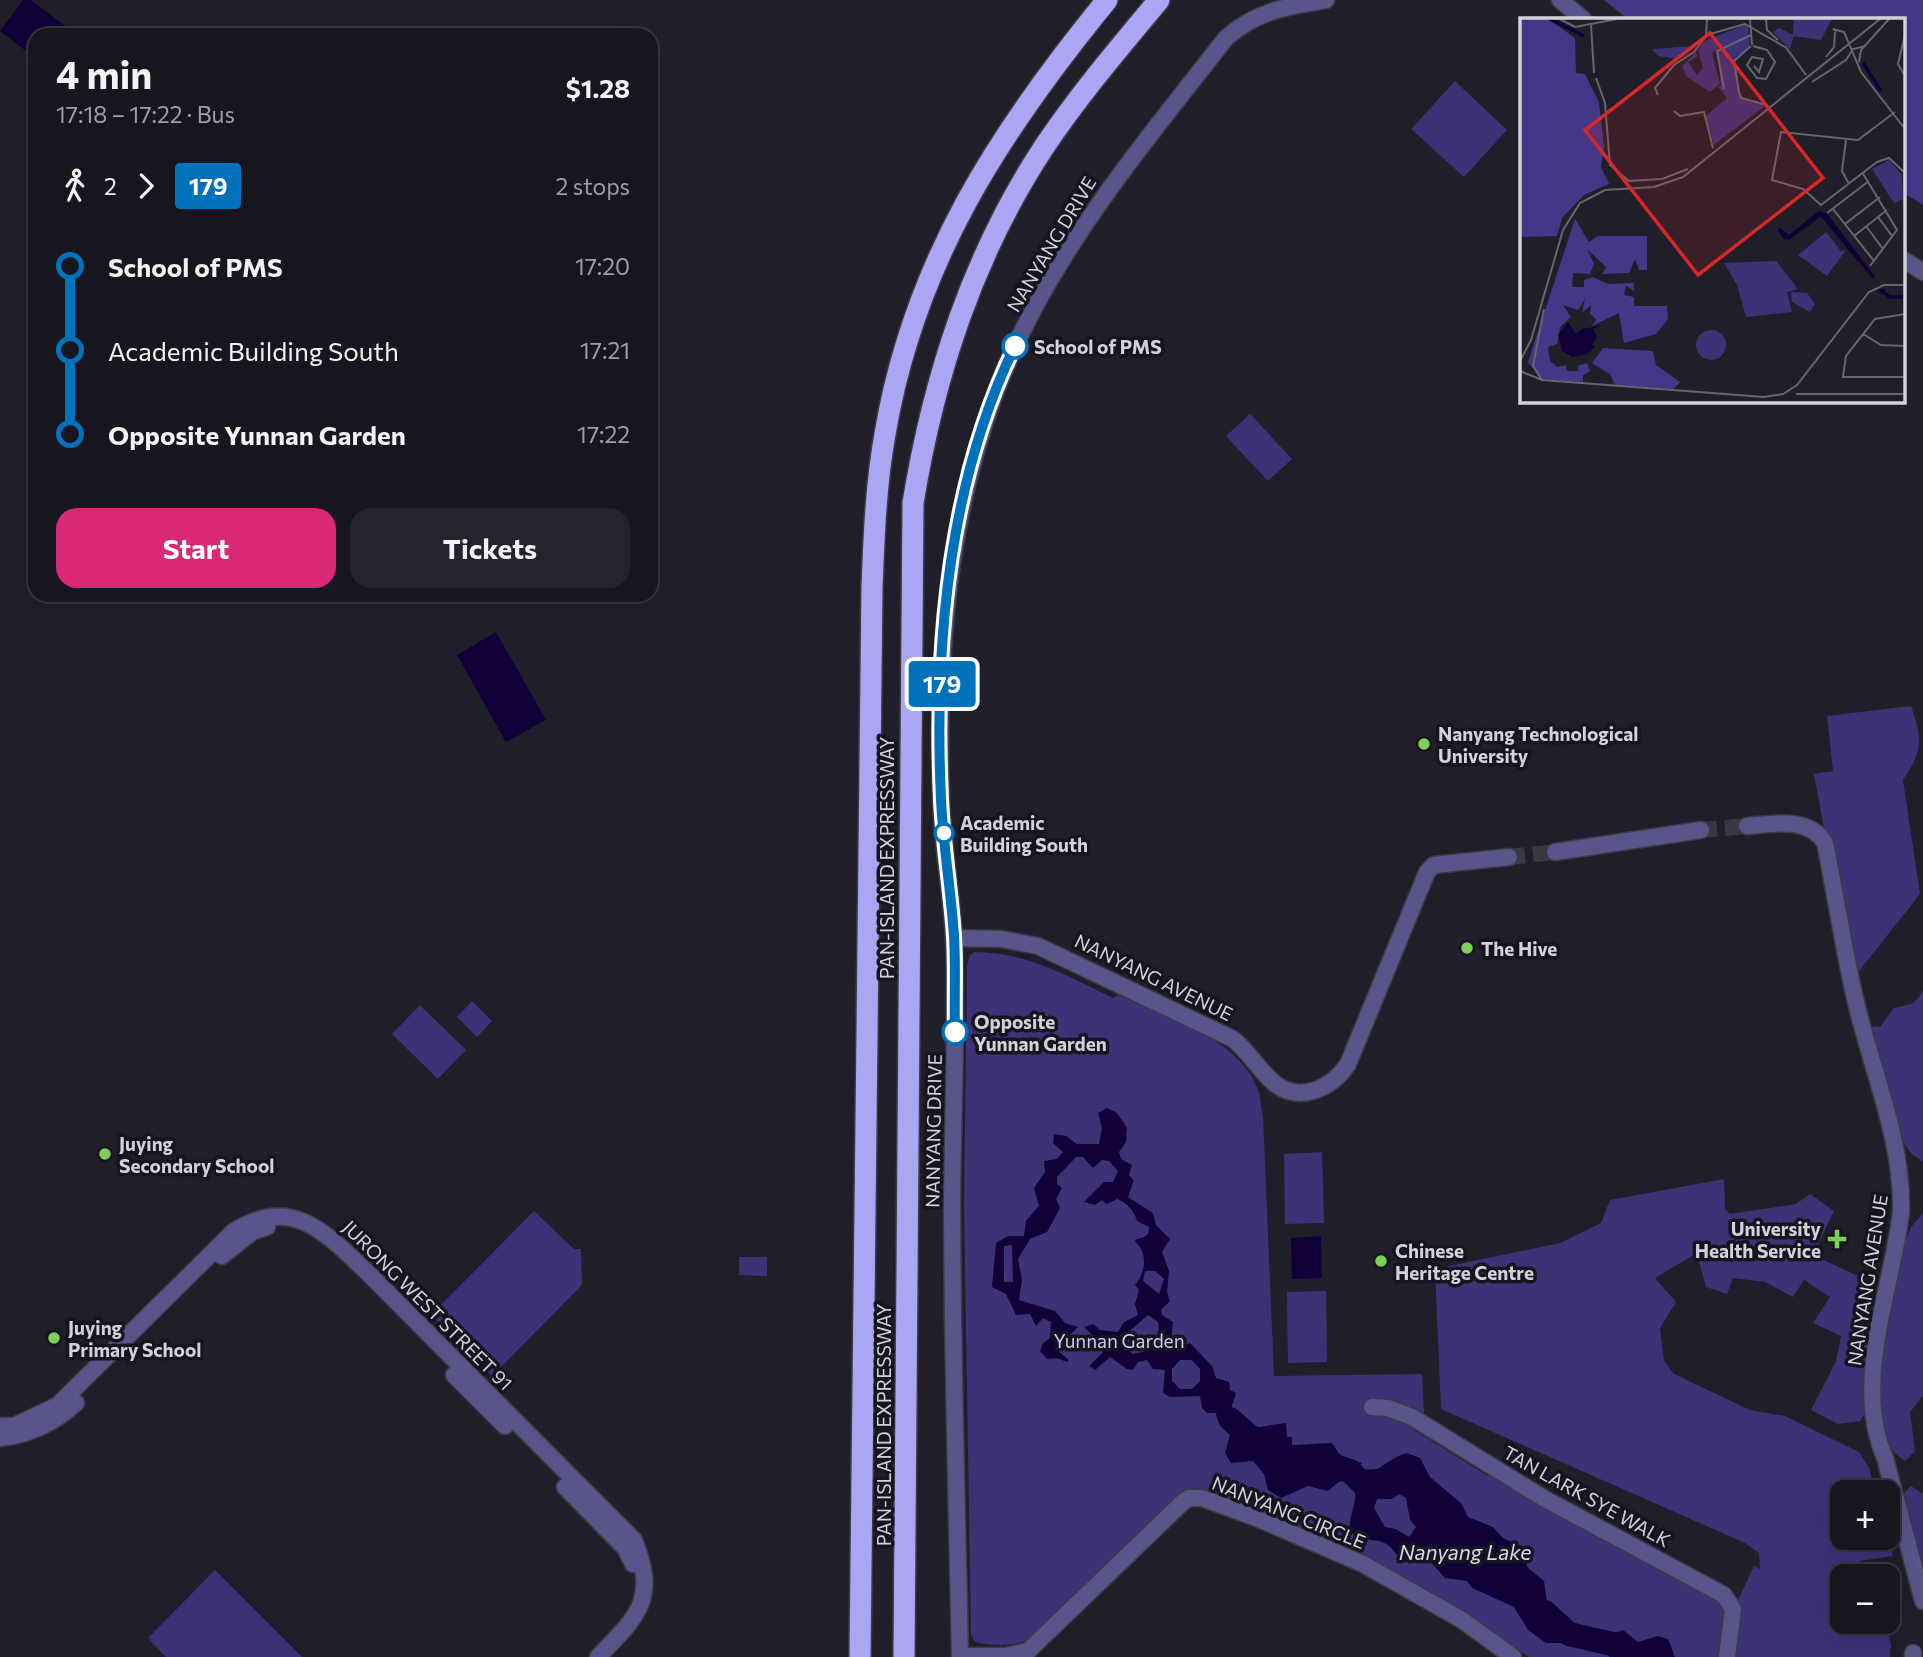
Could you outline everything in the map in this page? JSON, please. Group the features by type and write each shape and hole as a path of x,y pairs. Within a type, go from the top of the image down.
{"highway":[{"name":"PAN-ISLAND EXPRESSWAY","path":"861,1657 866,900 876,494 885,432 900,368 927,284 987,162 1037,87 1107,0"},
{"name":"PAN-ISLAND EXPRESSWAY","path":"904,1657 913,503 933,396 958,317 980,263 1044,148 1158,0"}],"street":[{"name":"NANYANG DRIVE","path":"960,1657 954,1385 954,938 941,797 945,608 960,511 992,401 1041,294 1107,191 1226,38 1240,25 1276,8 1326,0"},
{"path":"1560,0 1582,18"},
{"path":"1906,261 1923,272"},
{"name":"NANYANG AVENUE","path":"1747,826 1783,823 1800,825 1820,835 1825,843 1854,995 1896,1150 1902,1188 1901,1212 1876,1356 1872,1402 1877,1439 1885,1458 1923,1601"},
{"path":"1555,852 1701,830"},
{"name":"NANYANG AVENUE","path":"954,938 1001,939 1058,954 1233,1039 1250,1053 1273,1082 1296,1093 1309,1092 1332,1084 1348,1064 1427,872 1434,865 1509,857"},
{"name":"JURONG WEST STREET 91","path":"0,1426 15,1426 58,1405 241,1226 270,1216 309,1222 326,1233 360,1266 634,1540 646,1578 643,1603 632,1622 598,1657"},
{"name":"JURONG WEST STREET 91","path":"0,1438 16,1436 46,1425 73,1406 227,1251 252,1232 270,1226 305,1231 321,1241 625,1548 637,1580 634,1601 624,1617 584,1657"},
{"name":"TAN LARK SYE WALK","path":"1372,1407 1388,1408 1412,1417 1545,1499 1724,1595 1733,1609 1734,1618 1727,1657"},
{"name":"NANYANG CIRCLE","path":"960,1657 1021,1654 1039,1642 1182,1502 1197,1497 1254,1517 1363,1564 1462,1620 1513,1657"}],"green space":[{"path":"1455,81 1507,130 1464,177 1411,129"},
{"path":"1250,414 1292,459 1268,481 1226,436"},
{"path":"1911,706 1918,728 1919,744 1914,761 1903,780 1920,894 1852,980 1814,774 1833,771 1827,716"},
{"name":"Yunnan Garden","path":"975,952 1012,956 1029,961 1113,998 1118,995 1178,1021 1217,1042 1235,1056 1248,1072 1259,1093 1263,1117 1274,1376 1422,1374 1424,1413 1414,1430 1488,1476 1490,1473 1626,1552 1713,1596 1724,1617 1722,1657 1529,1657 1453,1607 1213,1494 1198,1490 1180,1496 1031,1638 1003,1645 975,1642 971,1634 964,1202 967,966 970,955"},
{"path":"1923,991 1923,1162 1912,1154 1901,1140 1871,1034 1873,1026 1880,1027 1894,1008 1914,1003"},
{"path":"472,1001 492,1021 477,1037 457,1017"},
{"path":"420,1005 466,1050 438,1079 392,1034"},
{"path":"1322,1152 1324,1223 1285,1224 1284,1154"},
{"path":"1724,1179 1725,1209 1730,1214 1796,1204 1810,1194 1834,1211 1813,1255 1858,1276 1874,1293 1866,1319 1866,1412 1860,1421 1838,1424 1811,1410 1836,1361 1841,1336 1813,1323 1830,1297 1804,1280 1793,1297 1765,1282 1733,1278 1727,1294 1706,1287 1697,1253 1655,1278 1676,1302 1660,1328 1664,1361 1674,1374 1750,1410 1785,1416 1859,1452 1869,1468 1872,1480 1830,1480 1830,1550 1891,1550 1893,1556 1860,1561 1861,1564 1830,1564 1830,1634 1888,1634 1890,1657 1734,1657 1740,1620 1738,1600 1754,1566 1760,1569 1759,1553 1745,1543 1441,1409 1435,1269 1560,1243 1601,1223 1610,1200"},
{"path":"534,1211 574,1249 581,1249 582,1285 492,1376 431,1315"},
{"path":"1923,1213 1923,1396 1910,1412 1915,1451 1905,1461 1891,1449 1882,1432 1879,1394 1904,1245 1911,1227"},
{"path":"739,1257 767,1257 767,1276 739,1275"},
{"path":"1326,1291 1327,1362 1288,1363 1287,1292"},
{"path":"1911,1486 1923,1494 1923,1573 1903,1495"},
{"path":"215,1570 302,1657 166,1657 148,1638"}],"shaded area":[{"path":"1604,0 1923,0 1923,205 1906,194 1906,18 1627,18"}],"water":[{"path":"23,0 31,0 68,28 28,28 28,53 0,31"},
{"path":"496,632 546,720 506,742 457,655"},
{"path":"1107,1108 1117,1113 1127,1128 1126,1142 1119,1152 1121,1159 1132,1165 1129,1175 1134,1180 1128,1197 1153,1213 1156,1225 1170,1239 1162,1252 1169,1271 1167,1292 1170,1301 1161,1310 1162,1315 1173,1322 1171,1343 1180,1347 1190,1343 1212,1366 1216,1378 1229,1382 1230,1390 1236,1393 1231,1409 1235,1416 1224,1423 1217,1419 1216,1413 1207,1413 1202,1408 1200,1396 1170,1397 1163,1393 1165,1370 1153,1369 1147,1360 1138,1362 1133,1370 1110,1357 1095,1370 1089,1366 1104,1351 1104,1346 1084,1327 1093,1324 1100,1330 1118,1332 1124,1322 1138,1315 1135,1304 1139,1290 1135,1285 1141,1274 1144,1257 1135,1241 1146,1236 1149,1231 1149,1227 1137,1221 1130,1208 1121,1200 1107,1204 1102,1200 1095,1205 1084,1202 1104,1182 1113,1182 1118,1171 1109,1161 1102,1160 1093,1168 1083,1157 1076,1157 1057,1177 1057,1184 1062,1188 1056,1199 1060,1208 1047,1232 1030,1239 1018,1259 1022,1280 1019,1300 1055,1311 1065,1323 1078,1327 1058,1346 1058,1351 1069,1360 1047,1359 1040,1351 1043,1343 1050,1338 1051,1322 1043,1318 1036,1326 1030,1314 1016,1315 1006,1294 992,1287 996,1243 1008,1236 1024,1236 1026,1221 1039,1206 1034,1188 1045,1172 1044,1161 1057,1159 1063,1152 1053,1143 1054,1134 1066,1136 1077,1144 1099,1144 1102,1128 1098,1113","holes":["1012,1245 1013,1282 1004,1282 1004,1246","1145,1271 1155,1271 1164,1279 1159,1294 1143,1281","1148,1315 1158,1322 1160,1339 1146,1351 1133,1354 1129,1351 1125,1335","1180,1360 1192,1360 1200,1369 1200,1381 1192,1389 1180,1389 1172,1381 1172,1369"]},
{"path":"1321,1236 1322,1278 1292,1279 1291,1238"},
{"path":"1244,1423 1259,1427 1286,1423 1287,1437 1292,1437 1292,1445 1332,1443 1340,1455 1362,1463 1328,1491 1308,1486 1281,1498 1268,1490 1264,1474 1253,1461 1231,1463 1225,1453 1230,1435"},
{"name":"Nanyang Lake","path":"1407,1453 1420,1458 1430,1477 1461,1503 1468,1517 1493,1527 1503,1538 1520,1546 1528,1568 1544,1581 1547,1602 1569,1624 1570,1629 1564,1643 1546,1643 1528,1630 1514,1607 1472,1588 1467,1581 1445,1578 1429,1560 1403,1562 1385,1543 1362,1539 1351,1532 1354,1489 1379,1468","holes":["1399,1494 1406,1498 1410,1520 1416,1527 1409,1537 1396,1529 1385,1527 1374,1508 1377,1499 1392,1499"]},
{"path":"1623,1630 1638,1642 1658,1636 1668,1639 1675,1657 1609,1657 1612,1634"}],"waterway":[{"path":"1230,1419 1263,1448"},
{"path":"1320,1464 1350,1471 1361,1482 1393,1480"},
{"path":"1545,1612 1569,1634 1612,1644 1639,1657"}],"tunnel":[{"path":"1701,830 1747,826"},
{"path":"1509,857 1555,852"}],"bus line":[{"name":"179","path":"955,1032 954,938 941,797 945,608 955,537 967,483 992,401 1015,346"}],"place":[{"name":"School of PMS","path":"1015,346"},
{"name":"Nanyang Technological University","path":"1424,744"},
{"name":"Academic Building South","path":"944,833"},
{"name":"The Hive","path":"1467,948"},
{"name":"Opposite Yunnan Garden","path":"955,1032"},
{"name":"Juying Secondary School","path":"105,1154"},
{"name":"University Health Service","path":"1837,1239"},
{"name":"Chinese Heritage Centre","path":"1381,1261"},
{"name":"Juying Primary School","path":"54,1338"}]}
